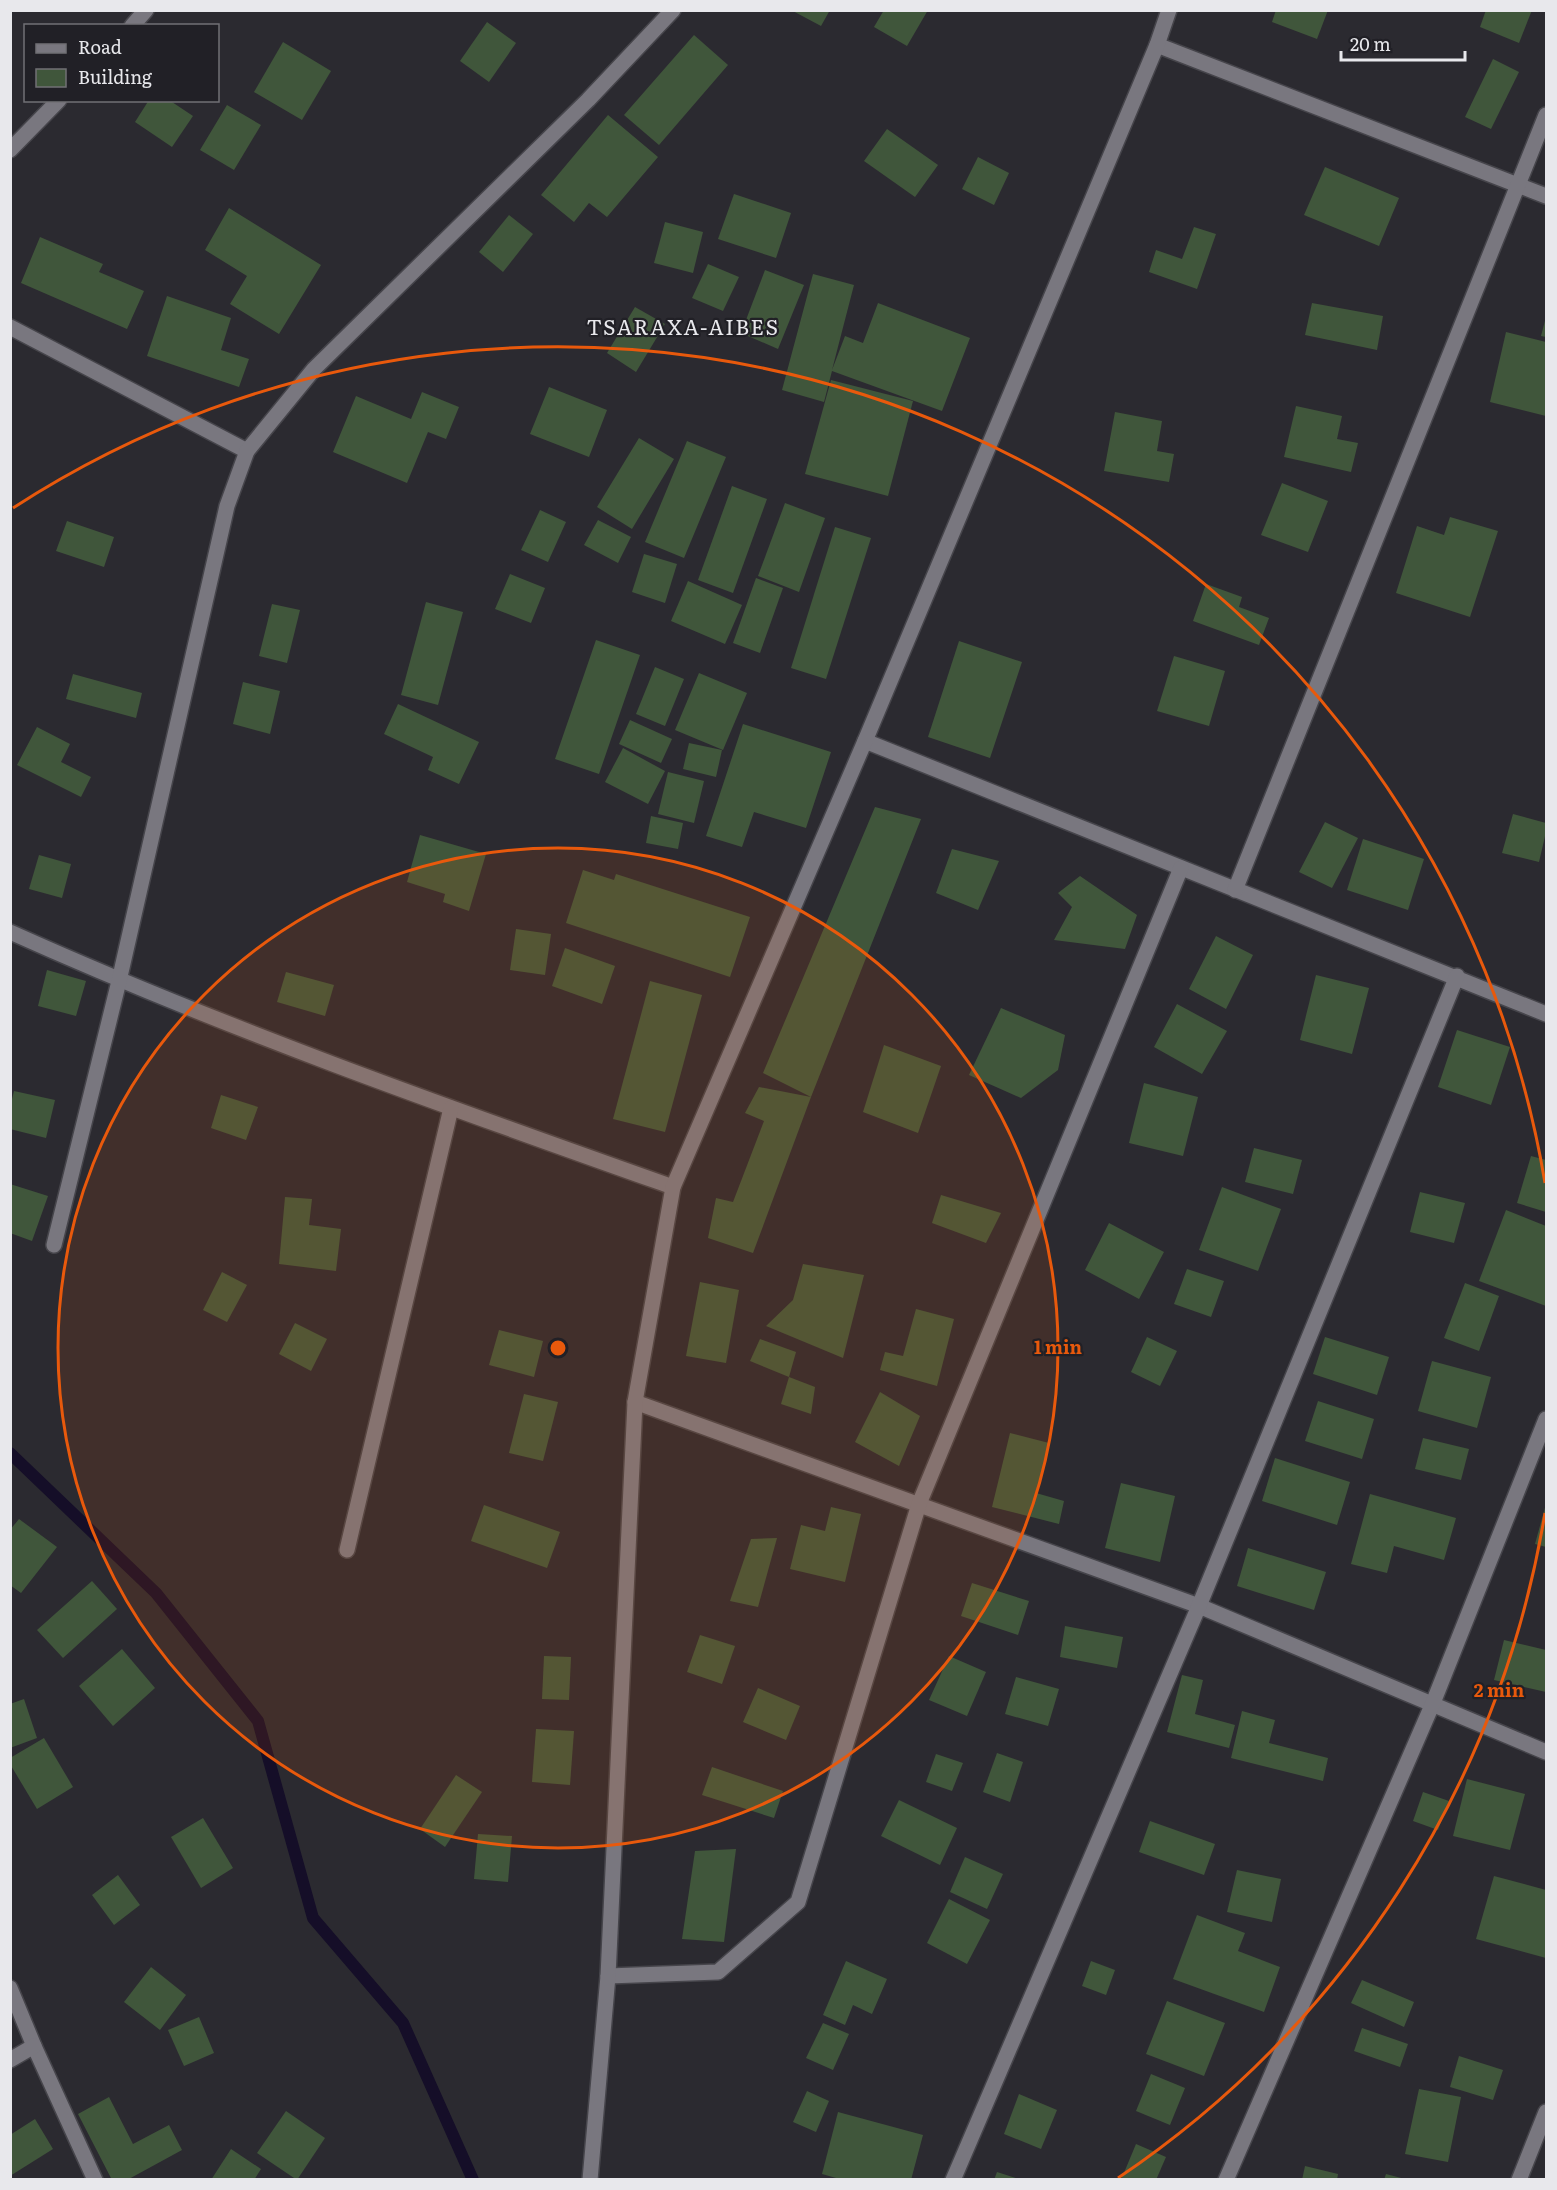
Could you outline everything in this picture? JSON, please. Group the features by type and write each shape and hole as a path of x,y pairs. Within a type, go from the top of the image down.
{"street":[{"path":"134,24 146,10"},
{"path":"54,1245 119,981 227,506 247,451 314,369 588,100 673,10"},
{"path":"590,2180 608,1976 635,1402 673,1187 865,741 1157,45 1169,10"},
{"path":"1157,45 1546,196"},
{"path":"10,150 57,102"},
{"path":"1235,890 1520,185 1546,115"},
{"path":"10,327 247,451"},
{"path":"865,741 1235,890 1457,976 1546,1014"},
{"path":"608,1976 718,1972 798,1902 919,1504 1181,868"},
{"path":"10,932 119,981 451,1108 673,1187"},
{"path":"953,2180 1199,1606 1457,976"},
{"path":"347,1550 451,1108"},
{"path":"635,1402 1199,1606 1546,1752"},
{"path":"1226,2180 1433,1703 1546,1419"},
{"path":"10,1988 95,2180"},
{"path":"10,2060 34,2046"},
{"path":"1519,2180 1546,2112"}],"building":[{"path":"791,10 830,10 821,26"},
{"path":"884,10 928,10 907,46 874,27"},
{"path":"1276,10 1328,10 1317,39 1272,22"},
{"path":"1486,10 1532,10 1519,43 1480,27"},
{"path":"487,22 516,43 489,82 460,61"},
{"path":"694,35 728,65 659,145 624,115"},
{"path":"283,42 331,71 302,120 254,92"},
{"path":"1493,59 1519,72 1491,129 1465,117"},
{"path":"148,102 172,102 193,116 172,147 135,122"},
{"path":"227,105 261,125 234,170 200,150"},
{"path":"608,115 658,157 607,217 589,203 574,222 541,195"},
{"path":"887,129 938,165 915,197 864,161"},
{"path":"978,157 1009,173 994,205 962,189"},
{"path":"1325,167 1399,198 1379,246 1304,215"},
{"path":"734,194 791,213 776,258 718,239"},
{"path":"229,208 321,265 279,334 230,304 247,276 205,250"},
{"path":"509,215 533,234 503,272 479,252"},
{"path":"665,222 703,232 693,273 654,263"},
{"path":"1194,227 1216,234 1197,289 1149,272 1156,250 1182,259"},
{"path":"40,237 103,264 99,272 144,291 127,329 21,283"},
{"path":"708,264 739,277 723,311 692,298"},
{"path":"765,270 804,285 778,349 741,333"},
{"path":"813,274 854,285 832,370 845,336 863,343 878,303 970,338 942,411 832,371 824,402 782,390"},
{"path":"167,296 231,318 221,350 249,359 239,387 147,356"},
{"path":"1312,303 1383,316 1377,350 1305,335"},
{"path":"635,307 665,324 636,372 607,353"},
{"path":"1546,317 1546,337 1541,336"},
{"path":"1506,332 1546,342 1546,416 1490,402"},
{"path":"831,380 913,401 888,496 805,474"},
{"path":"549,387 607,410 589,457 530,434"},
{"path":"422,392 459,407 446,439 428,432 407,483 333,452 356,396 411,419"},
{"path":"1296,406 1342,416 1337,439 1358,443 1351,472 1284,457"},
{"path":"1115,412 1162,421 1157,451 1174,454 1169,482 1104,471"},
{"path":"639,438 674,459 632,529 597,507"},
{"path":"687,441 726,457 684,558 645,542"},
{"path":"1282,483 1328,501 1308,552 1261,535"},
{"path":"732,486 767,499 733,593 698,580"},
{"path":"785,503 825,518 799,592 758,576"},
{"path":"540,510 566,522 548,562 521,550"},
{"path":"1450,517 1498,531 1470,617 1396,593 1417,526 1444,535"},
{"path":"598,520 631,537 618,563 584,545"},
{"path":"67,521 114,537 104,567 56,551"},
{"path":"835,527 871,538 826,679 791,668"},
{"path":"644,554 677,564 665,603 632,592"},
{"path":"510,574 545,588 531,623 495,609"},
{"path":"756,578 783,588 760,653 733,643"},
{"path":"688,581 742,605 725,644 671,621"},
{"path":"1206,584 1242,597 1239,607 1269,618 1259,645 1193,621"},
{"path":"426,602 463,612 438,705 401,695"},
{"path":"272,604 300,610 287,663 259,656"},
{"path":"596,640 640,655 599,774 555,759"},
{"path":"959,641 1022,662 990,758 928,737"},
{"path":"1174,656 1225,671 1209,726 1157,711"},
{"path":"655,667 684,679 665,726 636,714"},
{"path":"699,673 747,693 723,750 675,730"},
{"path":"73,674 142,693 136,718 66,699"},
{"path":"243,682 280,691 270,734 233,724"},
{"path":"398,704 479,742 459,784 428,770 433,757 384,734"},
{"path":"630,720 672,739 661,763 619,744"},
{"path":"743,724 831,752 806,828 754,812 742,847 706,836"},
{"path":"37,727 70,744 61,762 91,777 81,797 17,765"},
{"path":"689,743 722,750 716,777 683,769"},
{"path":"623,748 665,771 648,804 605,782"},
{"path":"668,772 704,781 694,823 658,814"},
{"path":"875,807 921,819 811,1097 763,1073"},
{"path":"1513,814 1546,823 1539,862 1502,853"},
{"path":"651,816 683,823 678,849 646,843"},
{"path":"1325,822 1358,838 1332,888 1299,872"},
{"path":"420,835 486,854 469,911 443,902 445,894 407,882"},
{"path":"1363,839 1424,859 1408,910 1347,890"},
{"path":"952,849 999,861 978,910 936,893"},
{"path":"39,855 71,864 62,898 29,889"},
{"path":"583,870 614,880 616,874 750,917 730,977 566,923"},
{"path":"1080,876 1137,915 1125,949 1054,940 1072,907 1058,893"},
{"path":"516,929 551,934 545,975 510,970"},
{"path":"1216,936 1253,955 1226,1009 1189,989"},
{"path":"565,948 615,966 602,1004 552,986"},
{"path":"47,970 86,981 76,1016 38,1006"},
{"path":"286,972 334,985 325,1016 277,1002"},
{"path":"1316,975 1369,988 1352,1054 1300,1040"},
{"path":"650,981 702,995 665,1132 613,1119"},
{"path":"1177,1004 1227,1031 1202,1074 1154,1047"},
{"path":"1001,1008 1065,1035 1058,1070 1021,1098 969,1075"},
{"path":"1457,1030 1510,1047 1491,1105 1438,1087"},
{"path":"884,1045 941,1066 918,1133 863,1112"},
{"path":"1144,1083 1198,1097 1183,1156 1129,1143"},
{"path":"759,1087 811,1097 753,1253 708,1238 716,1198 733,1202 764,1121 745,1113"},
{"path":"14,1091 55,1100 46,1138 10,1129 10,1107"},
{"path":"221,1095 258,1107 246,1140 211,1128"},
{"path":"1254,1148 1302,1160 1293,1194 1245,1182"},
{"path":"1531,1156 1546,1160 1546,1212 1517,1203"},
{"path":"10,1184 48,1196 32,1241 10,1233"},
{"path":"1222,1187 1281,1209 1258,1271 1199,1250"},
{"path":"1420,1192 1465,1203 1454,1243 1410,1232"},
{"path":"941,1195 1001,1213 986,1243 932,1223"},
{"path":"285,1197 312,1199 309,1225 341,1229 336,1271 279,1264"},
{"path":"1506,1210 1546,1226 1546,1306 1479,1281"},
{"path":"1109,1223 1164,1252 1139,1299 1085,1270"},
{"path":"803,1264 864,1275 843,1358 766,1326 793,1300"},
{"path":"1187,1269 1224,1281 1211,1317 1174,1304"},
{"path":"222,1272 247,1285 227,1322 203,1310"},
{"path":"700,1282 739,1290 726,1363 686,1356"},
{"path":"1465,1283 1499,1296 1479,1351 1444,1338"},
{"path":"916,1309 954,1319 937,1386 880,1370 885,1352 903,1356"},
{"path":"295,1323 327,1339 311,1371 279,1354"},
{"path":"499,1330 543,1341 534,1377 489,1365"},
{"path":"1147,1337 1177,1351 1160,1386 1131,1372"},
{"path":"1325,1337 1389,1357 1377,1395 1313,1374"},
{"path":"760,1339 796,1352 789,1377 750,1361"},
{"path":"1432,1361 1491,1377 1477,1428 1418,1411"},
{"path":"789,1377 815,1387 811,1414 781,1404"},
{"path":"880,1392 920,1416 899,1466 855,1442"},
{"path":"524,1394 558,1402 543,1461 509,1453"},
{"path":"1318,1401 1374,1419 1362,1459 1305,1441"},
{"path":"1010,1433 1049,1443 1036,1493 1064,1501 1059,1524 992,1507"},
{"path":"1423,1438 1469,1449 1461,1480 1415,1469"},
{"path":"1275,1458 1350,1482 1337,1525 1262,1501"},
{"path":"1121,1483 1175,1496 1160,1562 1105,1548"},
{"path":"1370,1494 1456,1518 1444,1560 1394,1546 1387,1573 1351,1564"},
{"path":"1546,1504 1546,1547 1535,1544"},
{"path":"484,1505 560,1532 547,1568 471,1541"},
{"path":"831,1507 861,1514 845,1582 790,1569 801,1525 825,1531"},
{"path":"19,1519 57,1547 21,1593 10,1585 10,1530"},
{"path":"777,1538 758,1607 730,1601 751,1539"},
{"path":"1248,1548 1326,1572 1314,1610 1237,1586"},
{"path":"92,1581 117,1609 63,1658 37,1630"},
{"path":"972,1583 1029,1601 1018,1635 961,1616"},
{"path":"1065,1626 1123,1637 1117,1668 1060,1657"},
{"path":"700,1635 735,1646 722,1684 687,1672"},
{"path":"1504,1640 1546,1650 1546,1692 1494,1680"},
{"path":"122,1649 155,1688 113,1726 79,1686"},
{"path":"544,1656 571,1657 569,1700 542,1699"},
{"path":"949,1656 986,1672 967,1716 929,1700"},
{"path":"1182,1675 1203,1680 1195,1714 1235,1725 1229,1748 1167,1732"},
{"path":"1016,1677 1059,1689 1048,1726 1005,1714"},
{"path":"758,1688 800,1706 786,1740 743,1722"},
{"path":"24,1699 37,1738 10,1748 10,1704"},
{"path":"1242,1711 1275,1720 1269,1743 1328,1758 1323,1781 1231,1758"},
{"path":"536,1729 574,1731 570,1785 532,1782"},
{"path":"44,1738 73,1787 37,1809 10,1764 10,1758"},
{"path":"997,1753 1023,1762 1010,1802 983,1792"},
{"path":"936,1754 963,1763 952,1791 926,1782"},
{"path":"712,1767 783,1791 774,1818 702,1795"},
{"path":"456,1775 482,1792 445,1847 420,1829"},
{"path":"1467,1779 1525,1794 1510,1850 1453,1836"},
{"path":"1423,1792 1449,1801 1438,1830 1413,1821"},
{"path":"899,1800 957,1828 940,1865 881,1836"},
{"path":"203,1818 233,1868 201,1888 171,1837"},
{"path":"1150,1821 1215,1844 1204,1875 1139,1852"},
{"path":"478,1834 512,1836 508,1882 474,1879"},
{"path":"736,1849 724,1942 682,1939 695,1851"},
{"path":"965,1857 1003,1874 987,1909 950,1892"},
{"path":"1237,1870 1281,1879 1272,1922 1227,1912"},
{"path":"118,1875 140,1905 114,1925 92,1895"},
{"path":"1494,1876 1546,1890 1546,1958 1476,1939"},
{"path":"949,1899 990,1920 967,1964 927,1943"},
{"path":"1197,1915 1245,1933 1238,1951 1280,1967 1264,2012 1173,1979"},
{"path":"846,1961 887,1979 872,2014 853,2005 845,2025 823,2015"},
{"path":"1091,1961 1115,1970 1106,1995 1082,1986"},
{"path":"151,1967 186,1995 160,2030 124,2002"},
{"path":"1362,1980 1414,2002 1404,2027 1351,2003"},
{"path":"1167,2001 1225,2023 1204,2076 1146,2054"},
{"path":"199,2017 214,2053 184,2066 168,2030"},
{"path":"823,2023 849,2034 833,2070 806,2058"},
{"path":"1362,2028 1408,2044 1400,2067 1354,2051"},
{"path":"1459,2056 1503,2070 1493,2100 1450,2087"},
{"path":"1151,2074 1185,2088 1170,2125 1136,2111"},
{"path":"1419,2089 1461,2097 1448,2162 1405,2154"},
{"path":"807,2091 829,2101 816,2132 793,2122"},
{"path":"1019,2094 1057,2110 1041,2149 1004,2134"},
{"path":"109,2097 133,2144 169,2125 182,2150 127,2180 112,2180 78,2114"},
{"path":"286,2111 325,2138 297,2180 257,2153"},
{"path":"838,2112 923,2135 911,2180 843,2180 822,2174"},
{"path":"35,2119 53,2149 10,2176 10,2135"},
{"path":"1136,2144 1166,2157 1156,2180 1121,2180"},
{"path":"231,2149 261,2169 254,2180 211,2180"},
{"path":"1305,2166 1338,2174 1337,2180 1302,2180"},
{"path":"997,2172 1019,2179 1019,2180 994,2180"},
{"path":"1386,2174 1405,2179 1405,2180 1384,2180"}],"waterway":[{"path":"10,1453 156,1593 258,1721 313,1918 403,2023 473,2180"}],"district":[{"name":"TSARAXA-AIBES","path":"683,328"}]}
